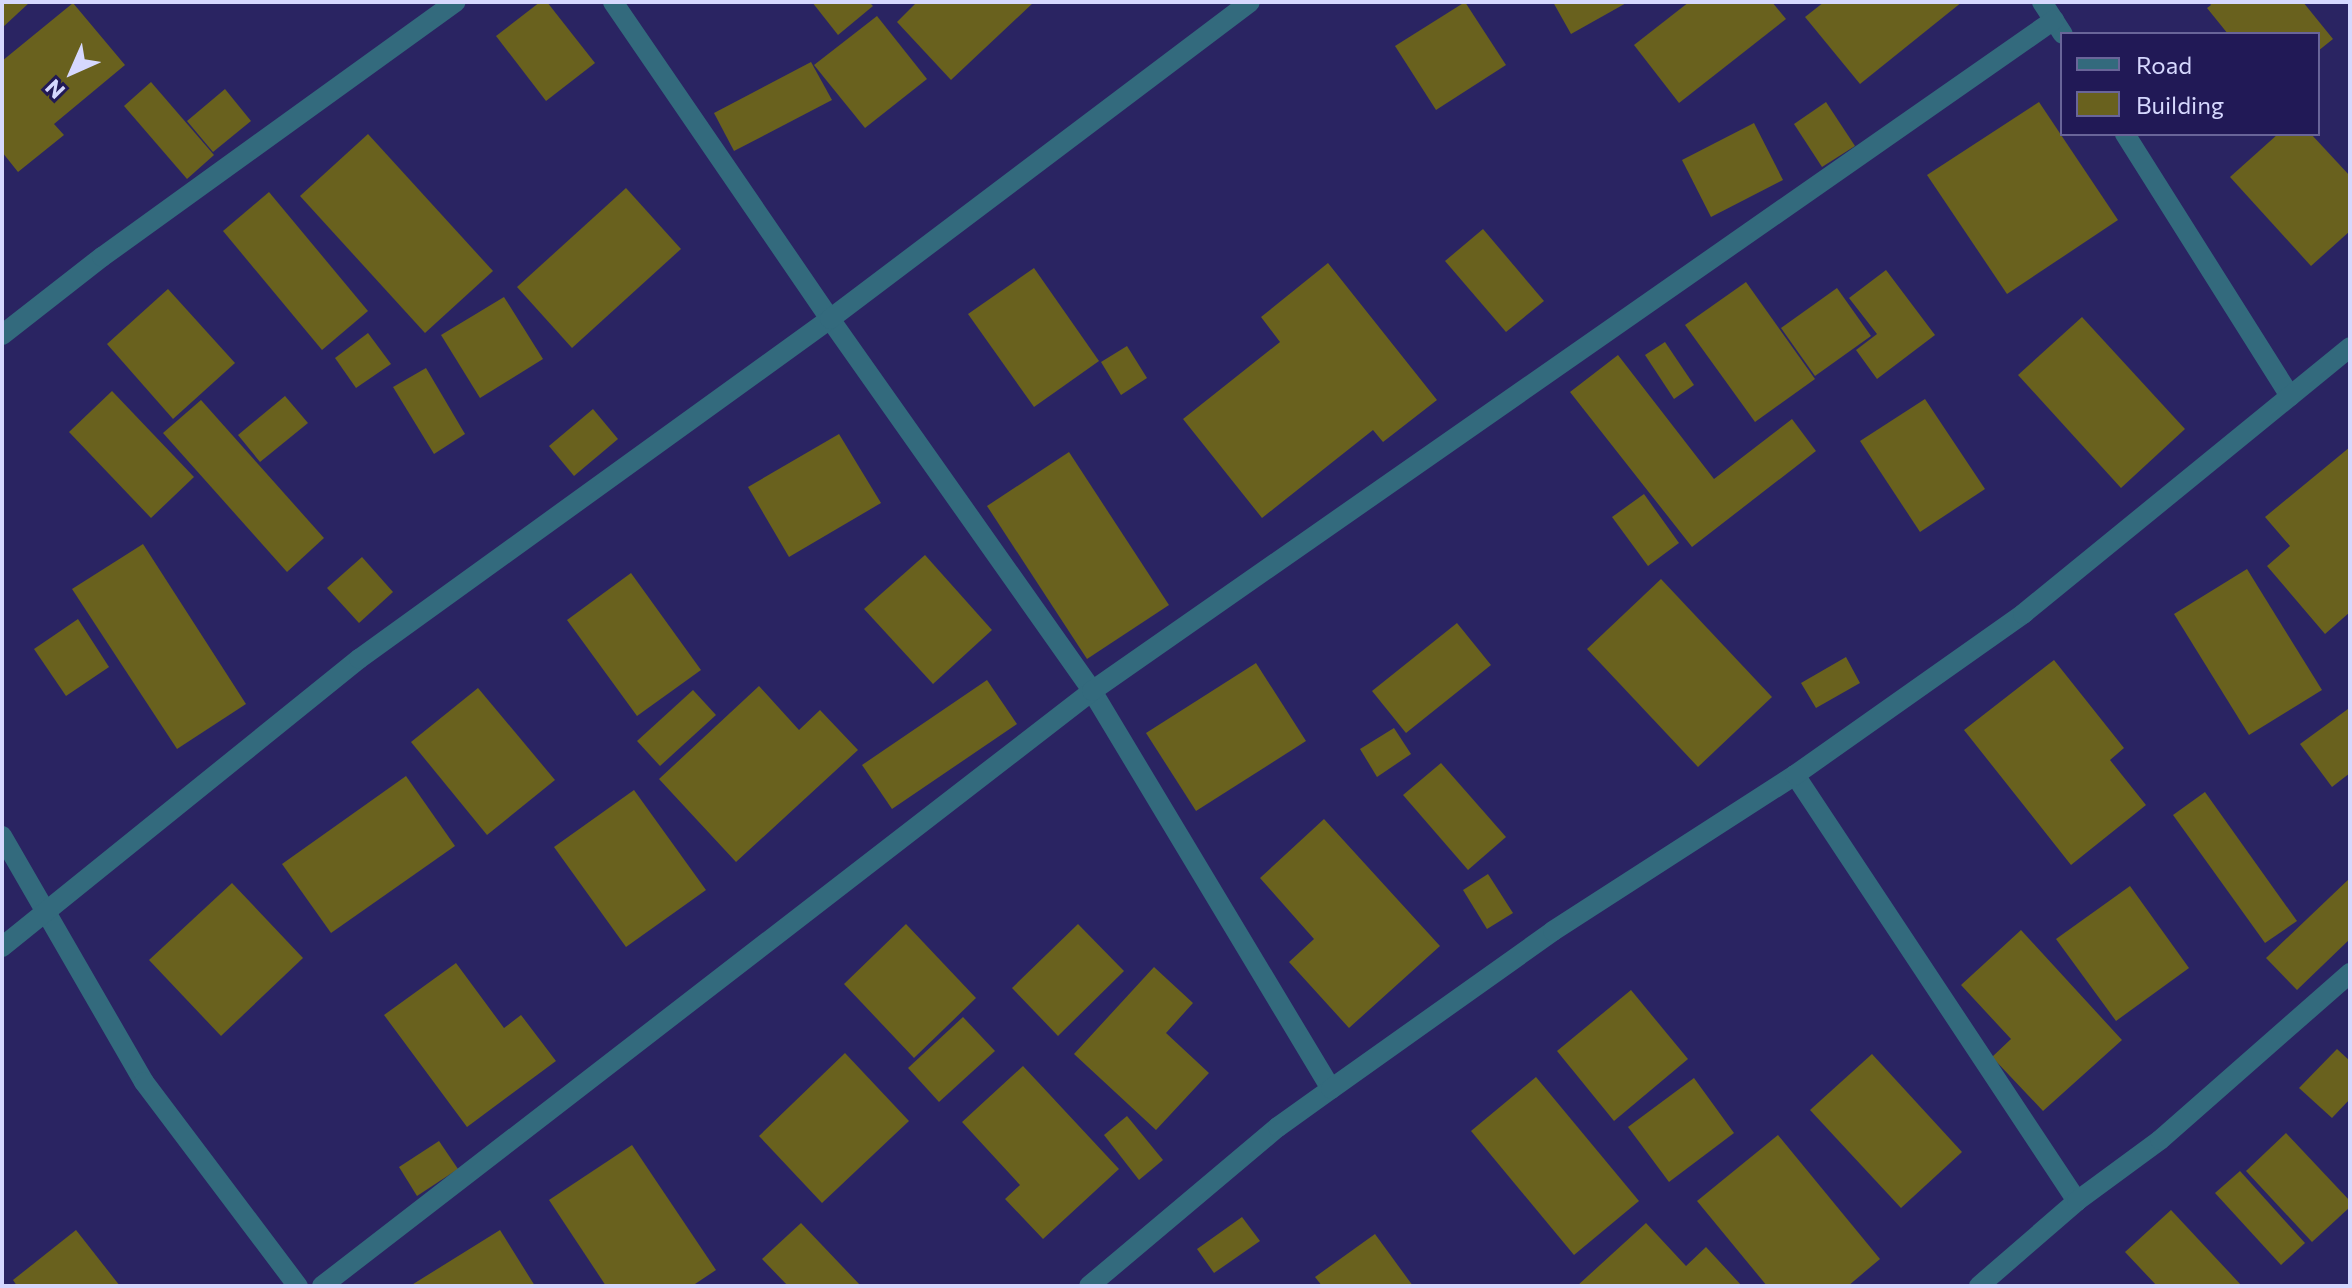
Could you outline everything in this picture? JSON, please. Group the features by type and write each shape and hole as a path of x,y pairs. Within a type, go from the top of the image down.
{"street":[{"path":"2,335 102,257 456,2"},
{"path":"613,2 830,319 1092,691 1331,1089"},
{"path":"2,947 46,915 359,659 830,319 1250,2"},
{"path":"322,1286 1092,691 2058,27 2042,2"},
{"path":"2126,136 2290,396"},
{"path":"1089,1286 1278,1127 1553,931 1795,775 2023,614 2350,347"},
{"path":"1795,775 2077,1201"},
{"path":"2,836 144,1082 298,1286"},
{"path":"1979,1286 2077,1201 2160,1140 2350,973"}],"building":[{"path":"2,2 30,2 2,28"},
{"path":"540,2 547,2 595,63 546,101 496,36"},
{"path":"812,2 869,2 873,6 838,35"},
{"path":"917,2 1034,2 951,80 897,22"},
{"path":"1465,2 1506,65 1436,110 1395,46"},
{"path":"1553,2 1628,2 1571,34"},
{"path":"1689,2 1772,2 1786,19 1679,103 1634,45"},
{"path":"1824,2 1962,2 1860,84 1805,17"},
{"path":"2209,2 2303,2 2333,39 2320,49 2320,32 2226,32 2207,8 2211,5"},
{"path":"73,3 125,65 54,124 64,135 18,172 2,152 2,61"},
{"path":"877,16 927,79 865,128 814,65"},
{"path":"811,62 832,100 734,151 714,113"},
{"path":"151,82 214,155 187,179 124,106"},
{"path":"225,89 251,121 213,152 187,121"},
{"path":"1826,102 1855,146 1822,167 1794,124"},
{"path":"2039,102 2118,220 2007,294 1927,175"},
{"path":"1754,123 1783,180 1711,217 1682,160"},
{"path":"368,134 493,271 425,333 300,196"},
{"path":"2276,136 2313,136 2350,176 2350,231 2311,266 2230,177"},
{"path":"626,188 681,249 572,348 517,287"},
{"path":"269,192 368,311 322,350 223,231"},
{"path":"1483,229 1544,301 1506,332 1445,261"},
{"path":"1328,263 1437,400 1383,442 1373,430 1262,518 1183,419 1280,342 1261,317"},
{"path":"1034,268 1099,361 1034,407 968,314"},
{"path":"1886,270 1935,335 1877,379 1856,350 1877,334 1849,298"},
{"path":"1746,282 1815,379 1755,422 1685,325"},
{"path":"1837,288 1871,336 1815,376 1781,328"},
{"path":"168,289 235,363 173,419 107,344"},
{"path":"504,297 543,359 480,398 441,335"},
{"path":"2082,317 2185,429 2121,488 2018,375"},
{"path":"368,333 391,364 356,388 335,358"},
{"path":"1665,342 1694,385 1674,399 1645,355"},
{"path":"1127,346 1147,378 1121,395 1101,362"},
{"path":"1618,355 1714,479 1792,419 1816,451 1692,547 1570,392"},
{"path":"426,368 465,434 434,454 393,387"},
{"path":"112,391 194,477 151,518 69,432"},
{"path":"285,396 308,423 260,462 238,435"},
{"path":"1925,399 1985,489 1920,532 1860,441"},
{"path":"201,400 324,538 287,572 163,433"},
{"path":"593,409 618,439 574,476 549,446"},
{"path":"839,434 881,503 789,557 748,487"},
{"path":"2350,447 2350,612 2325,634 2267,566 2290,546 2265,517"},
{"path":"1069,452 1169,605 1087,659 987,506"},
{"path":"1644,494 1679,543 1648,566 1612,517"},
{"path":"143,544 246,704 177,749 72,589"},
{"path":"925,555 992,630 933,684 864,609"},
{"path":"362,557 393,592 359,623 327,588"},
{"path":"2247,569 2322,690 2249,735 2174,614"},
{"path":"631,573 701,670 637,716 567,620"},
{"path":"1661,579 1772,697 1698,767 1587,649"},
{"path":"78,619 109,667 66,696 34,649"},
{"path":"1457,623 1491,665 1406,733 1372,691"},
{"path":"1846,657 1860,683 1816,708 1801,683"},
{"path":"2054,660 2124,748 2110,760 2146,805 2071,865 1964,730"},
{"path":"1256,663 1306,741 1196,811 1146,733"},
{"path":"987,680 1017,724 892,809 862,765"},
{"path":"759,686 799,730 820,710 858,750 736,862 659,779"},
{"path":"478,688 555,780 487,835 411,742"},
{"path":"693,690 716,715 660,766 637,741"},
{"path":"2348,709 2350,773 2332,787 2300,744"},
{"path":"1394,728 1411,754 1377,777 1360,749"},
{"path":"1441,763 1506,837 1468,870 1403,795"},
{"path":"406,776 455,846 331,933 282,864"},
{"path":"634,790 706,890 626,947 554,847"},
{"path":"2205,792 2297,921 2265,943 2173,815"},
{"path":"1324,819 1440,946 1349,1028 1289,962 1314,939 1260,878"},
{"path":"1488,874 1513,913 1487,929 1463,890"},
{"path":"2350,878 2350,939 2297,990 2266,958"},
{"path":"232,883 303,958 221,1036 149,960"},
{"path":"2130,886 2189,968 2116,1021 2056,939"},
{"path":"906,924 976,998 914,1058 844,984"},
{"path":"1078,924 1124,971 1058,1036 1012,988"},
{"path":"2021,930 2122,1040 2043,1111 1992,1057 2011,1039 1961,985"},
{"path":"456,963 504,1028 521,1015 556,1061 467,1127 384,1015"},
{"path":"1154,967 1193,1003 1166,1033 1209,1073 1156,1130 1074,1054"},
{"path":"1631,990 1688,1059 1614,1121 1557,1051"},
{"path":"963,1017 995,1051 939,1102 908,1068"},
{"path":"2337,1049 2350,1061 2350,1099 2332,1118 2299,1088"},
{"path":"845,1053 909,1121 822,1203 759,1136"},
{"path":"1872,1054 1962,1152 1901,1208 1810,1110"},
{"path":"1023,1066 1119,1169 1043,1239 1005,1199 1020,1185 962,1122"},
{"path":"1536,1077 1639,1201 1574,1255 1471,1131"},
{"path":"1694,1078 1734,1133 1669,1182 1628,1127"},
{"path":"1127,1116 1163,1160 1139,1180 1104,1135"},
{"path":"2286,1133 2350,1201 2350,1207 2312,1242 2246,1171"},
{"path":"1778,1135 1880,1259 1848,1286 1767,1286 1697,1201"},
{"path":"439,1141 458,1169 417,1196 399,1167"},
{"path":"632,1145 716,1270 692,1286 606,1286 549,1200"},
{"path":"2240,1171 2305,1243 2281,1265 2215,1193"},
{"path":"2171,1210 2242,1286 2157,1286 2125,1252"},
{"path":"1242,1217 1260,1241 1214,1273 1197,1249"},
{"path":"801,1223 861,1286 788,1286 762,1259"},
{"path":"1646,1223 1686,1266 1706,1247 1742,1286 1577,1286"},
{"path":"76,1230 120,1286 17,1286 13,1280"},
{"path":"500,1230 535,1286 410,1286"},
{"path":"1375,1234 1413,1286 1322,1286 1315,1277"}]}
